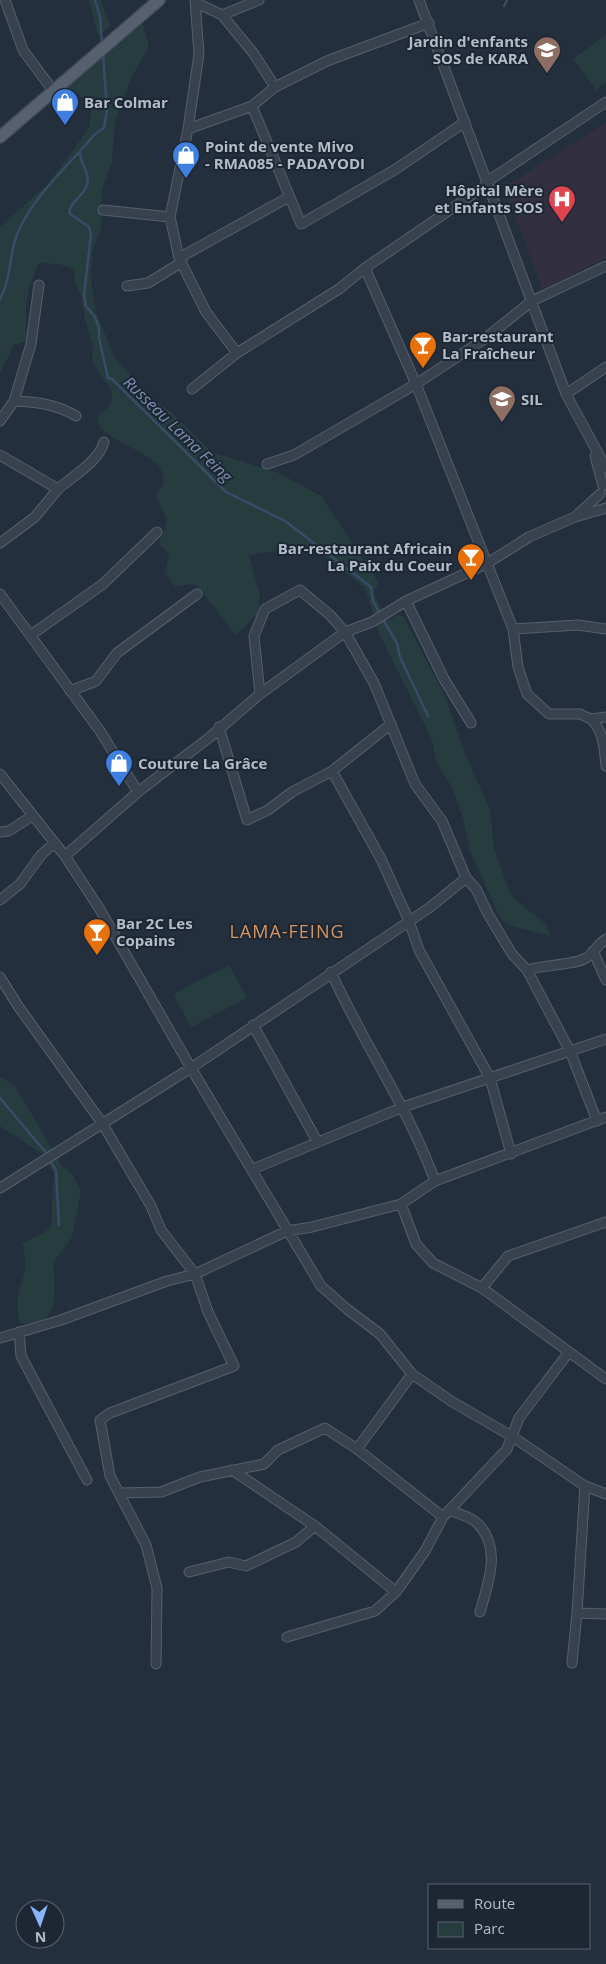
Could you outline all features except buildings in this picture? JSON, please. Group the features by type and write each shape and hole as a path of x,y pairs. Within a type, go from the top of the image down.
{"main road":[{"path":"0,137 159,0"}],"street":[{"path":"5,0 23,50 54,92"},
{"path":"222,15 259,0"},
{"path":"419,0 566,394 592,446 606,468"},
{"path":"237,353 206,312 180,260 170,217 188,129 199,54 196,2 222,15 254,54 275,87"},
{"path":"188,129 252,106 275,87 327,61 429,23"},
{"path":"192,389 237,353 339,288 488,182 606,103"},
{"path":"252,106 280,171 288,197 301,224 396,169 466,122"},
{"path":"127,286 148,283 180,260 288,197"},
{"path":"103,210 170,217"},
{"path":"267,464 294,455 416,384 483,340 532,301 606,266"},
{"path":"365,268 416,384 513,629 518,668 527,694 548,714 580,714 591,719 599,727 604,743 606,766"},
{"path":"0,421 14,402 31,344 39,284"},
{"path":"566,394 606,367"},
{"path":"14,402 34,402 60,407 76,416"},
{"path":"0,543 35,517 58,489 102,449 104,442"},
{"path":"65,856 138,792 260,694 345,632 372,622 406,601 486,564 529,537 575,517 606,507 602,502 603,488 592,446"},
{"path":"0,455 58,489"},
{"path":"575,517 603,488"},
{"path":"31,635 103,584 157,532"},
{"path":"260,694 254,636 265,609 300,590 330,615 345,632 374,683 415,784 442,821 466,878 476,889 512,954 527,970 570,1052 597,1121"},
{"path":"0,594 100,731 138,792"},
{"path":"70,691 96,681 117,653 197,594"},
{"path":"406,601 444,680 471,723"},
{"path":"513,629 578,625 606,629"},
{"path":"591,719 606,717"},
{"path":"219,728 248,820 268,810 292,792 332,771 391,724"},
{"path":"332,771 381,859 409,921 419,950 490,1078 511,1154"},
{"path":"0,774 65,856 100,908 191,1068 253,1169 287,1231 321,1286 380,1334 412,1374 451,1401 513,1436 585,1486 606,1494"},
{"path":"0,832 9,831 32,816"},
{"path":"0,900 20,884 42,855 54,843"},
{"path":"0,1188 57,1154 102,1123 191,1068 409,921 466,878"},
{"path":"527,970 543,965 557,965 585,959 606,939"},
{"path":"593,951 606,980"},
{"path":"331,972 352,1015 403,1107 435,1181"},
{"path":"0,977 18,1006 102,1123 151,1206 160,1230 195,1274 208,1312 234,1366 110,1413 100,1420 110,1476 146,1545 156,1582 156,1664"},
{"path":"253,1025 317,1141"},
{"path":"253,1169 403,1107 606,1039"},
{"path":"0,1338 61,1320 167,1281 195,1274 287,1231 312,1227 401,1204 435,1181 606,1117"},
{"path":"401,1204 416,1244 433,1263 482,1288 606,1380"},
{"path":"482,1288 508,1256 606,1222"},
{"path":"19,1332 21,1356 86,1480"},
{"path":"287,1637 375,1611 396,1592 425,1550 447,1513 507,1449 519,1418 569,1352"},
{"path":"357,1449 412,1374"},
{"path":"120,1493 161,1492 200,1477 264,1464 278,1450 325,1428 447,1513 477,1522 487,1537 492,1566 480,1612"},
{"path":"232,1470 315,1526 396,1592"},
{"path":"572,1663 585,1486"},
{"path":"189,1572 229,1562 246,1566 296,1542 315,1526"},
{"path":"577,1613 606,1614"}],"shaded area":[{"name":"Hôpital Mère et Enfants SOS","path":"606,122 606,258 543,289 504,188"}],"green space":[{"path":"89,0 101,0 110,26 98,36"},
{"path":"142,21 149,46 131,78 115,122 112,162 102,190 101,228 92,253 91,281 96,313 115,358 148,396 171,412 212,452 279,473 321,496 379,583 374,591 376,599 390,620 396,615 403,616 445,696 464,751 490,810 494,848 509,890 515,900 546,924 550,936 509,925 500,918 470,851 462,815 452,787 437,764 432,740 379,633 365,588 311,546 249,555 260,596 258,614 236,635 196,585 188,584 175,587 165,572 169,554 159,544 167,520 156,496 163,483 163,474 150,458 107,434 100,426 97,417 109,407 112,397 111,390 92,362 93,346 73,269 59,264 39,263 31,283 27,301 27,341 14,345 0,373 0,227 47,185 89,127 92,104 67,87"},
{"path":"606,35 606,83 596,90 573,59"},
{"path":"229,965 247,998 191,1027 173,994"},
{"path":"0,1077 15,1086 62,1166 72,1174 80,1189 72,1237 53,1263 55,1295 53,1305 43,1319 34,1323 20,1323 18,1313 18,1296 25,1267 22,1243 42,1234 51,1227 54,1173 41,1153 0,1126"}],"waterway":[{"path":"95,0 100,17 102,43"},
{"path":"504,6 507,0"},
{"name":"Russeau Lama Feing","path":"0,299 6,284 16,237 23,222 51,182 95,134 104,128 107,110 103,54"},
{"name":"Russeau Lama Feing","path":"80,153 88,178 84,191 69,213 89,227 91,234 84,295 86,306 95,317 99,328 99,338 108,378 112,379 226,492 285,521 371,587 373,601 380,614"},
{"name":"Russeau Lama Feing","path":"382,618 397,643 400,657 428,716"},
{"name":"Russeau Lama Feing","path":"0,1098 47,1154 56,1171 59,1225"}],"place":[{"name":"Jardin d'enfants SOS de KARA","path":"547,74"},
{"name":"Bar Colmar","path":"65,126"},
{"name":"Point de vente Mivo - RMA085 - PADAYODI","path":"186,179"},
{"name":"Hôpital Mère et Enfants SOS","path":"562,223"},
{"name":"Bar-restaurant La Fraîcheur","path":"423,369"},
{"name":"SIL","path":"502,423"},
{"name":"Bar-restaurant Africain La Paix du Coeur","path":"471,581"},
{"name":"Couture La Grâce","path":"119,787"},
{"name":"Bar 2C Les Copains","path":"97,956"}],"district":[{"name":"LAMA-FEING","path":"287,931"}]}
